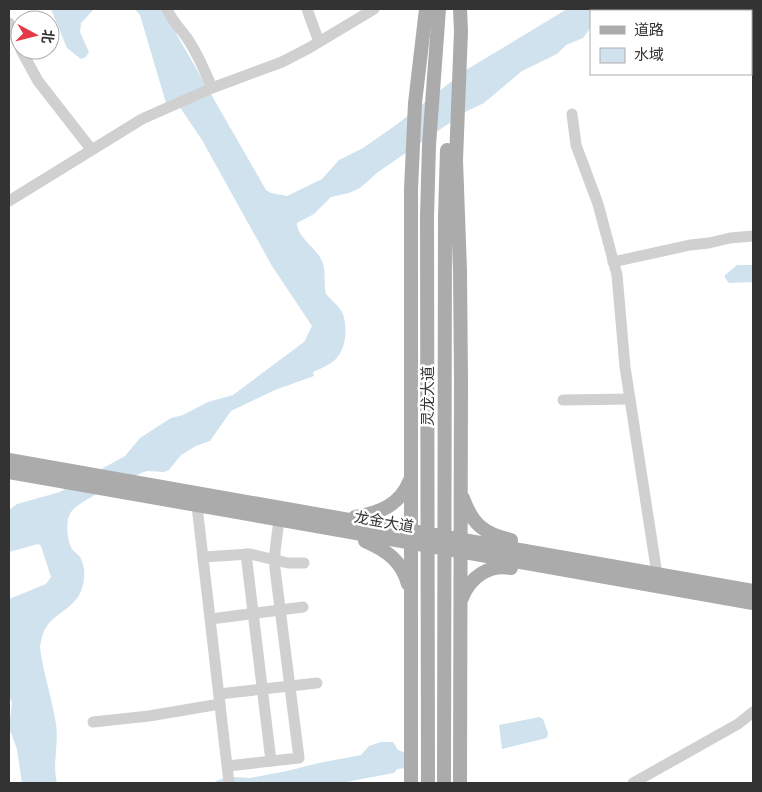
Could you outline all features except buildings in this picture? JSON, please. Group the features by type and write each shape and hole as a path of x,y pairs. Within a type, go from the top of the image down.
{"main road":[{"path":"411,783 411,181 417,82 426,9"},
{"name":"灵龙大道","path":"428,783 427,217 439,9"},
{"name":"灵龙大道","path":"444,783 445,217 447,149 456,9"},
{"path":"460,9 461,45 456,139 460,301 460,783"},
{"name":"龙金大道","path":"9,460 135,482 342,525 600,570 753,603"},
{"name":"龙金大道","path":"9,472 279,520 342,525"},
{"path":"342,525 391,506 404,492 411,474"},
{"path":"461,492 472,518 496,537 568,552 600,570"},
{"path":"342,525 382,548 393,557 405,574 411,600"},
{"path":"460,609 462,596 472,580 495,567 575,578 600,570"},
{"name":"龙金大道","path":"600,570 657,574 753,591"}],"street":[{"path":"167,9 174,23 187,37 212,88"},
{"path":"307,9 319,42"},
{"path":"9,201 130,125 212,88 282,62 374,9"},
{"path":"27,60 38,81 91,150"},
{"path":"572,114 576,145 598,204 617,275 625,367 657,574"},
{"path":"613,262 690,245 709,244 730,238 753,236"},
{"path":"563,400 630,399"},
{"path":"197,506 228,774 271,761 298,758 275,560 279,520"},
{"path":"203,557 246,554 288,563 304,563"},
{"path":"246,554 271,761"},
{"path":"210,619 303,607"},
{"path":"93,722 148,716 262,689 317,683"},
{"path":"633,783 738,724 753,712"}],"water":[{"path":"94,9 81,23 80,32 89,52 86,57 81,59 67,48 60,31 60,10 51,10"},
{"path":"135,9 162,9 266,190 271,193 287,196 322,179 339,160 363,148 396,125 466,70 567,9 633,9 590,10 590,28 583,38 566,45 557,54 522,71 484,103 467,111 378,172 360,188 349,193 331,197 314,214 297,223 300,233 323,263 326,294 342,312 346,332 343,347 336,359 313,372 314,376 275,390 231,411 210,441 196,446 181,455 169,470 141,473 84,501 71,512 67,525 68,536 72,549 82,561 84,570 83,583 81,591 74,602 53,619 45,629 40,647 56,724 55,769 57,783 22,783 17,749 9,728 12,703 9,695 9,599 46,584 51,577 41,546 38,544 9,552 9,510 17,504 60,492 125,456 140,438 171,418 183,415 208,402 233,395 304,342 312,326 272,266 202,140 179,106 166,103 140,15"},
{"path":"737,265 753,265 753,282 729,283 725,275"},
{"path":"539,717 543,719 548,733 547,738 502,749 499,725"},
{"path":"381,742 393,742 398,750 406,753 407,768 397,769 394,773 341,783 212,783 221,779 235,777 250,778 361,755 369,746"}]}
